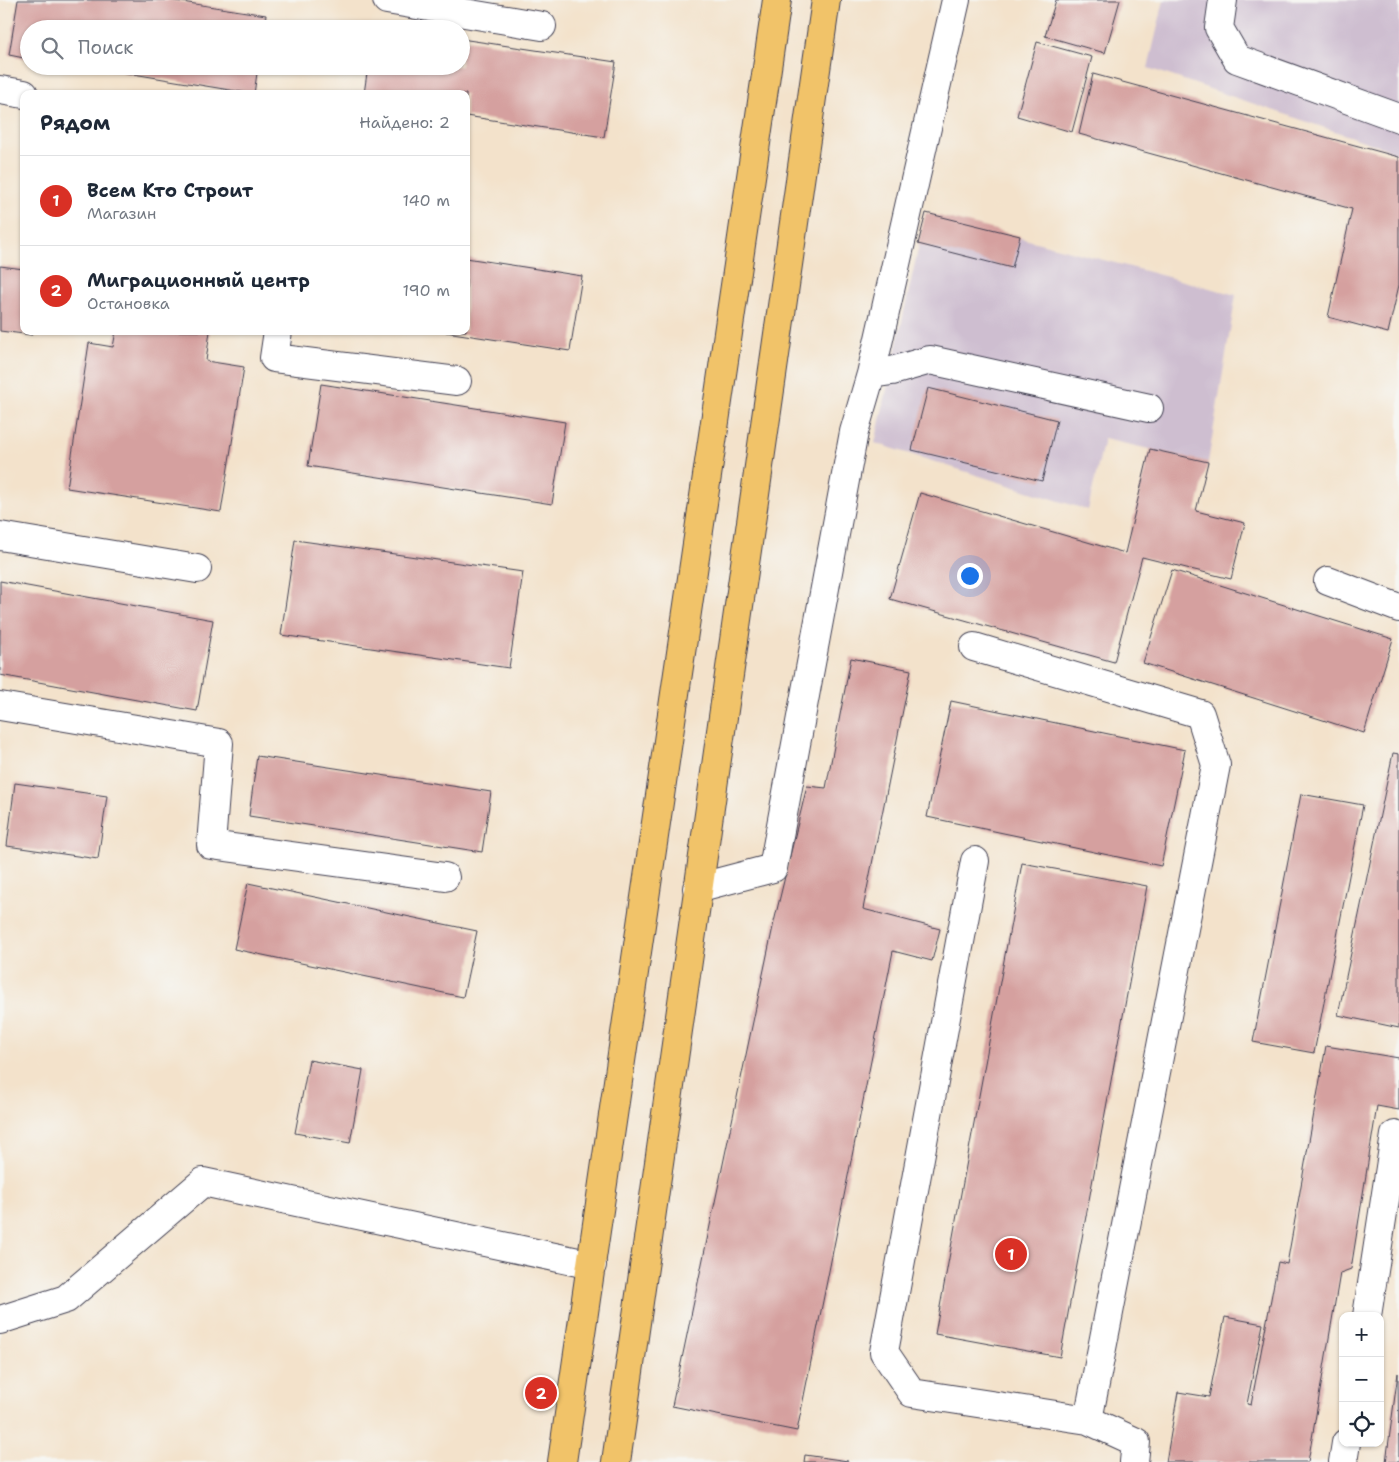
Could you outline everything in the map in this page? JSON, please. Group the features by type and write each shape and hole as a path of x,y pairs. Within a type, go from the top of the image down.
{"main road":[{"path":"562,1462 777,0"},
{"path":"616,1462 826,0"}],"lane":[{"path":"387,0 542,26"},
{"path":"697,888 773,868 854,432 871,374 956,0"},
{"path":"1223,0 1219,28 1237,59 1399,118"},
{"path":"0,90 20,93"},
{"path":"277,335 274,358 457,382"},
{"path":"871,374 892,371 930,360 1149,408"},
{"path":"0,536 197,569"},
{"path":"1328,581 1399,608"},
{"path":"974,647 1200,714 1216,765 1088,1420"},
{"path":"0,706 219,742 211,845 445,877"},
{"path":"975,861 884,1352 912,1394 1088,1420 1136,1442 1134,1462"},
{"path":"1367,1312 1395,1135"},
{"path":"0,1320 66,1298 203,1182 592,1265"},
{"path":"1343,1462 1345,1447"}],"shaded area":[{"path":"1164,0 1399,0 1399,153 1148,68"},
{"path":"926,213 1236,295 1208,462 1104,439 1088,510 875,443"}],"building":[{"path":"18,0 169,0 266,15 265,20 20,20 20,57 9,55"},
{"path":"1056,0 1120,0 1105,53 1045,36"},
{"path":"470,40 616,62 604,137 470,117 470,90 365,90 367,75 470,75"},
{"path":"1037,42 1092,57 1072,132 1017,116"},
{"path":"1093,74 1399,157 1399,285 1388,333 1328,317 1352,209 1079,134"},
{"path":"139,75 257,75 255,90 230,90"},
{"path":"926,213 1020,236 1012,268 918,244"},
{"path":"470,259 582,276 570,351 466,335 470,335"},
{"path":"0,266 20,268 20,334 0,331"},
{"path":"115,335 209,335 206,361 244,367 221,512 67,488 89,343 113,347"},
{"path":"321,384 565,422 552,504 308,466"},
{"path":"928,388 1057,420 1042,481 912,450"},
{"path":"1150,449 1208,462 1196,511 1245,523 1231,579 1142,557 1114,662 890,599 920,493 1125,553"},
{"path":"295,540 523,572 509,668 281,635"},
{"path":"1172,570 1393,639 1364,733 1143,663"},
{"path":"0,581 213,620 197,711 0,675"},
{"path":"851,658 911,670 863,909 940,929 932,961 893,951 797,1431 672,1406 774,922 807,786 826,788"},
{"path":"951,701 1185,750 1161,866 927,817"},
{"path":"1393,753 1399,754 1399,1028 1338,1015"},
{"path":"257,756 491,792 482,852 249,816"},
{"path":"15,783 107,796 98,859 7,846"},
{"path":"1301,794 1363,805 1314,1053 1253,1042"},
{"path":"1022,863 1147,886 1060,1357 935,1334"},
{"path":"248,883 477,931 463,997 234,949"},
{"path":"1326,1046 1399,1058 1399,1110 1377,1106 1351,1269 1340,1273 1308,1462 1166,1462 1178,1392 1209,1397 1225,1317 1263,1324 1247,1404 1251,1405 1278,1262 1287,1264"},
{"path":"309,1060 363,1070 350,1143 295,1133"},
{"path":"1398,1373 1399,1462 1386,1462"},
{"path":"805,1455 848,1461 848,1462 804,1462"}],"place":[{"name":"Всем Кто Строит","path":"1011,1254"},
{"name":"Миграционный центр","path":"541,1393"}]}
